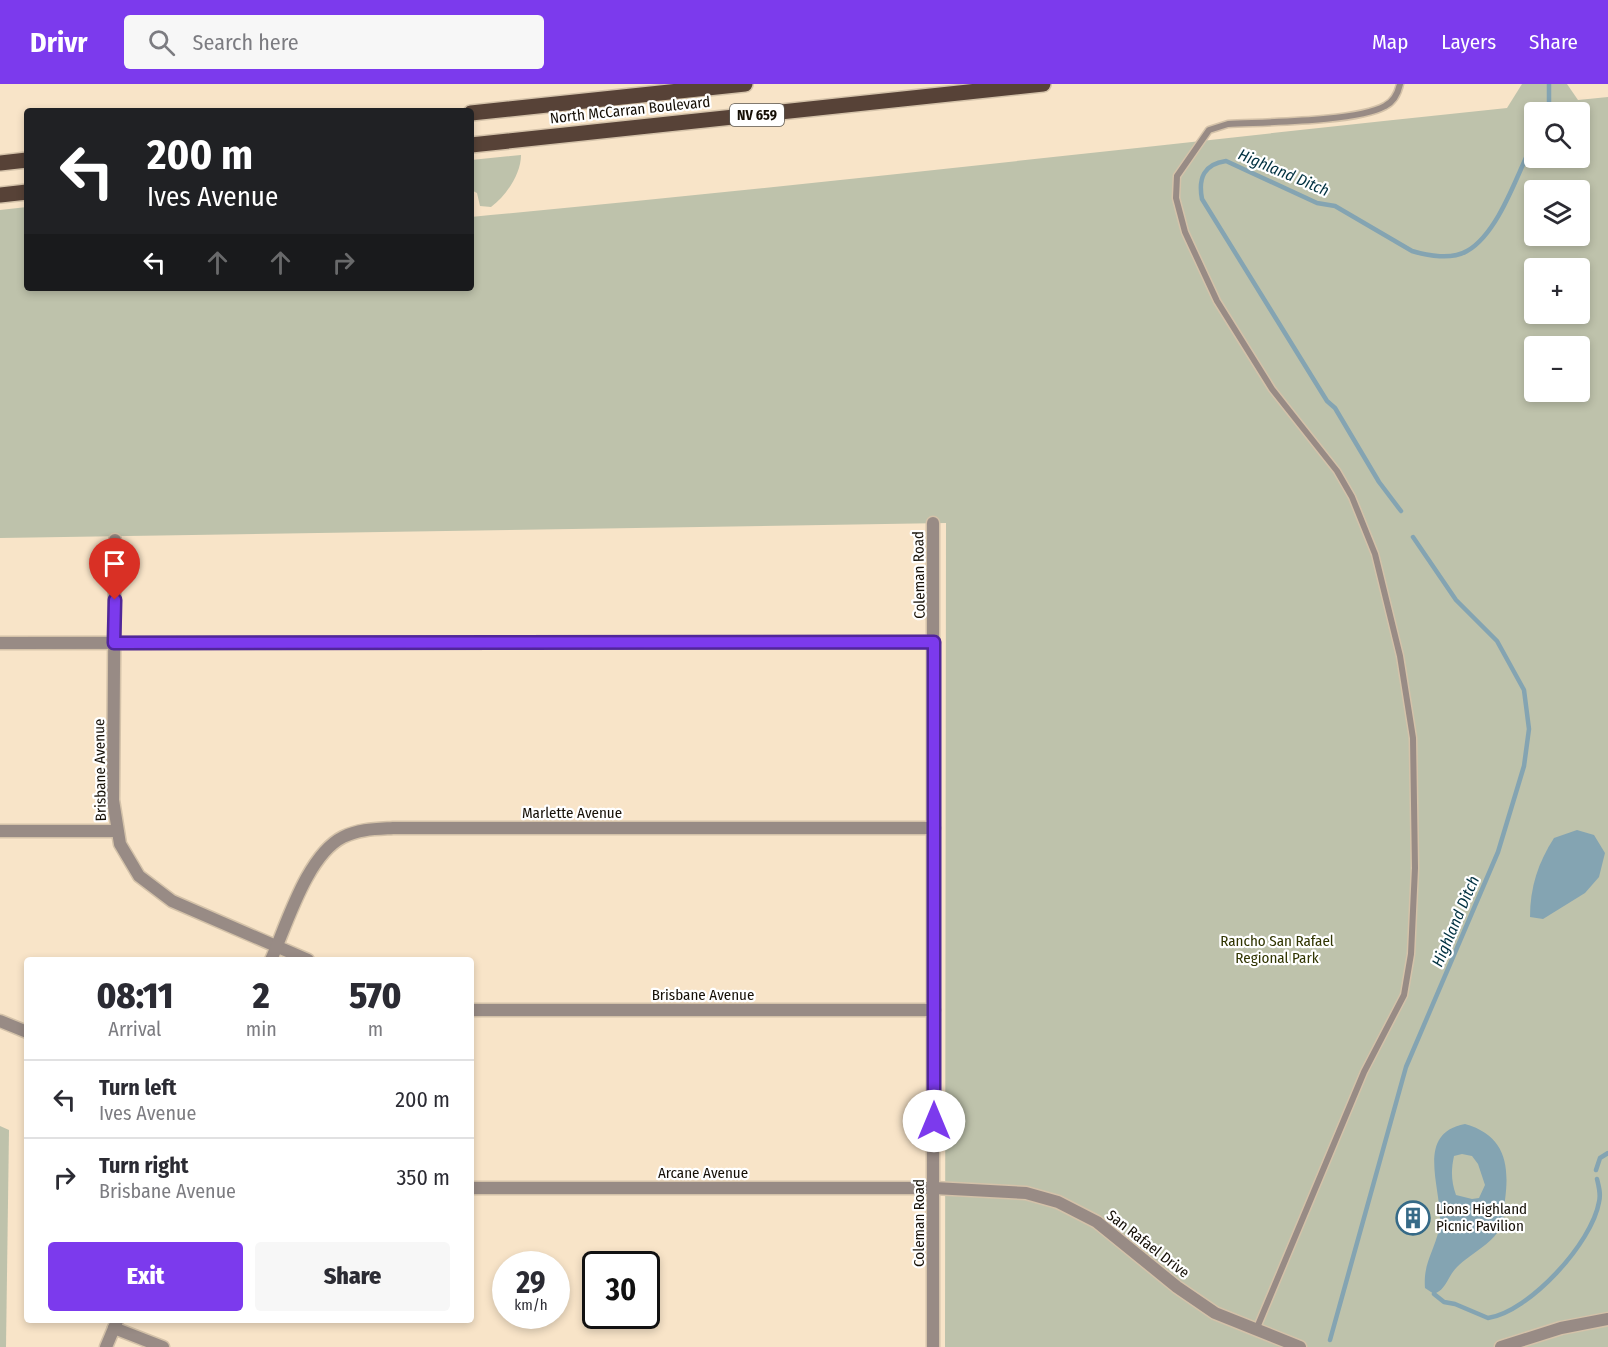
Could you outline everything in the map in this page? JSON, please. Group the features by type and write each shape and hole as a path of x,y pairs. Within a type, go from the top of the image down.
{"main road":[{"name":"North McCarran Boulevard","path":"474,113 745,84"},
{"name":"North McCarran Boulevard","path":"474,145 1043,84"},
{"path":"0,163 24,160"},
{"path":"0,195 24,192"}],"street":[{"name":"Coleman Road","path":"933,523 933,1347"},
{"name":"Brisbane Avenue","path":"115,540 113,800 117,831 128,860 153,888 190,910 301,957"},
{"path":"0,643 934,642"},
{"name":"Marlette Avenue","path":"272,957 318,859 341,838 355,832 393,828 934,828"},
{"path":"0,831 117,831"},
{"name":"Brisbane Avenue","path":"474,1010 934,1010"},
{"path":"0,1021 24,1031"},
{"name":"Arcane Avenue","path":"474,1188 934,1188"},
{"name":"San Rafael Drive","path":"934,1188 1026,1192 1058,1202 1097,1222 1177,1287 1215,1313 1300,1347"},
{"path":"1501,1347 1561,1328 1608,1319"},
{"path":"106,1347 116,1324 163,1347"}],"lane":[{"path":"1256,1331 1364,1072 1404,995 1411,954 1414,868 1413,738 1400,656 1375,554 1352,496 1337,471 1272,389 1217,301 1185,232 1176,198 1177,176 1209,130 1227,124 1344,117 1385,106 1398,94 1400,84"}],"green space":[{"name":"Rancho San Rafael Regional Park","path":"1522,84 1567,84 1578,100 1608,97 1608,1347 945,1347 946,523 0,538 0,210 24,207 24,291 474,291 474,217 1507,108"},
{"path":"521,155 518,170 507,191 491,207 480,206 477,193 474,192 474,160"},
{"path":"0,1126 9,1130 6,1347 0,1347"}],"water":[{"path":"1577,830 1594,835 1605,853 1599,877 1585,893 1543,919 1530,917 1533,885 1548,847 1554,838"},
{"path":"1465,1124 1488,1135 1496,1143 1505,1163 1504,1214 1497,1233 1462,1262 1442,1289 1434,1294 1425,1288 1425,1279 1427,1264 1439,1229 1435,1153 1439,1140 1449,1130","holes":["1462,1154 1472,1156 1478,1164 1485,1185 1479,1198 1472,1199 1456,1195 1452,1171 1454,1156"]}],"waterway":[{"name":"Highland Ditch","path":"1549,84 1549,102"},
{"name":"Highland Ditch","path":"1401,511 1379,482 1335,408 1327,401 1202,199 1201,185 1204,173 1212,165 1226,161 1317,203 1335,206 1412,251 1432,256 1454,256 1467,251 1489,231 1524,162"},
{"name":"Highland Ditch","path":"1330,1340 1406,1067 1498,852 1524,766 1529,729 1524,690 1497,641 1456,600 1413,537"},
{"path":"1596,1170 1600,1158 1608,1153"},
{"path":"1434,1294 1444,1302 1455,1304 1488,1318 1504,1313 1522,1303 1556,1273 1584,1237 1594,1219 1599,1202 1597,1179"}],"place":[{"name":"Lions Highland Picnic Pavilion","path":"1413,1218"}],"route":[{"path":"115,600 114,643 934,642 934,1121"}]}
